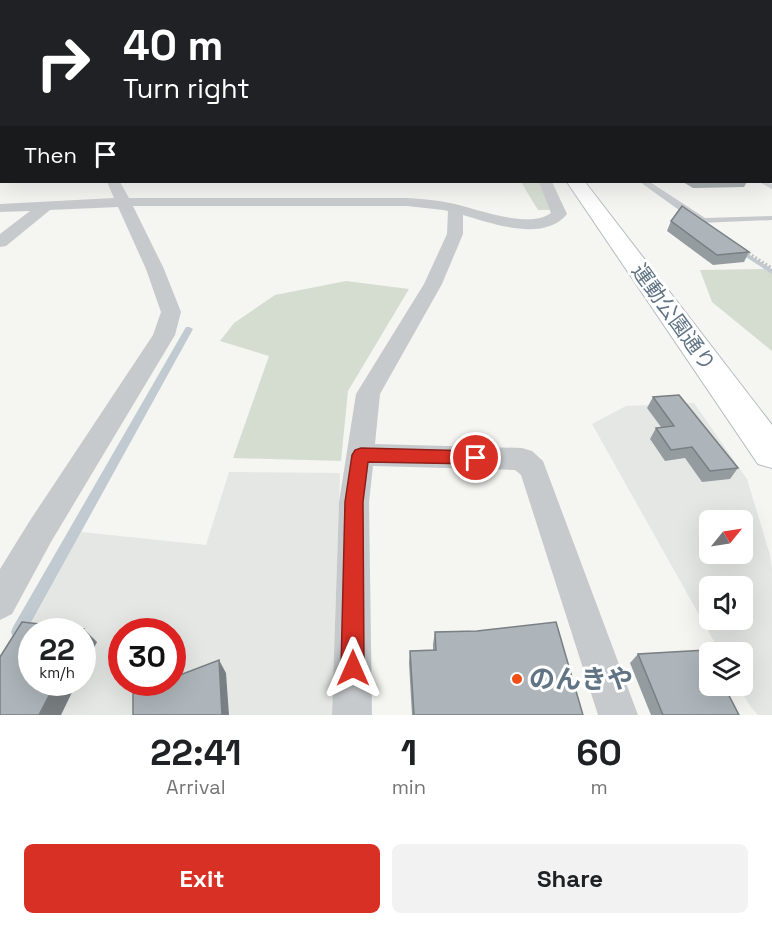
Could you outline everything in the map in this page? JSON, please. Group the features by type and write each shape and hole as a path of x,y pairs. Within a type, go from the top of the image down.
{"street":[{"path":"0,208 46,206 118,192 279,196 407,202 455,208 522,223 550,221 559,214 546,183"},
{"name":"運動公園通り","path":"577,183 772,453"},
{"path":"0,602 40,532 164,335 171,312 154,269 118,192"},
{"path":"0,242 46,206"},
{"path":"352,715 354,502 368,393 433,284 455,234 455,208"},
{"path":"361,455 522,459 533,469 618,715"}],"lane":[{"path":"648,183 704,220 772,218"}],"path":[{"path":"704,220 772,268"}],"shaded area":[{"path":"522,183 540,183 550,210 538,210"},
{"path":"766,269 772,272 772,351 712,302 700,270"},
{"path":"346,281 409,289 348,391 341,461 233,458 269,356 220,341 234,323 275,295"},
{"path":"694,403 747,479 770,555 772,570 772,715 758,715 744,696 753,696 753,642 714,642 708,630 753,630 753,576 699,576 699,615 592,424 626,406"},
{"path":"229,472 340,473 332,715 0,715 0,679 18,646 18,696 96,696 96,618 34,618 81,532 206,545"}],"building":[{"path":"682,206 749,252 717,255 671,221"},
{"path":"679,395 738,468 710,471 692,447 671,450 656,428 674,426 653,397"},
{"path":"556,622 583,715 414,715 410,651 436,650 435,632 477,631"},
{"path":"18,628 18,696 49,696 39,715 0,715 0,657"},
{"path":"699,650 699,696 729,696 739,715 663,715 638,654"},
{"path":"219,660 222,715 133,715 133,696 186,696 186,673"}],"waterway":[{"path":"643,183 688,214"},
{"path":"740,251 772,272"},
{"path":"26,618 189,329"}],"place":[{"name":"のんきや","path":"517,679"}],"route":[{"path":"353,668 354,502 361,455 476,458"}]}
